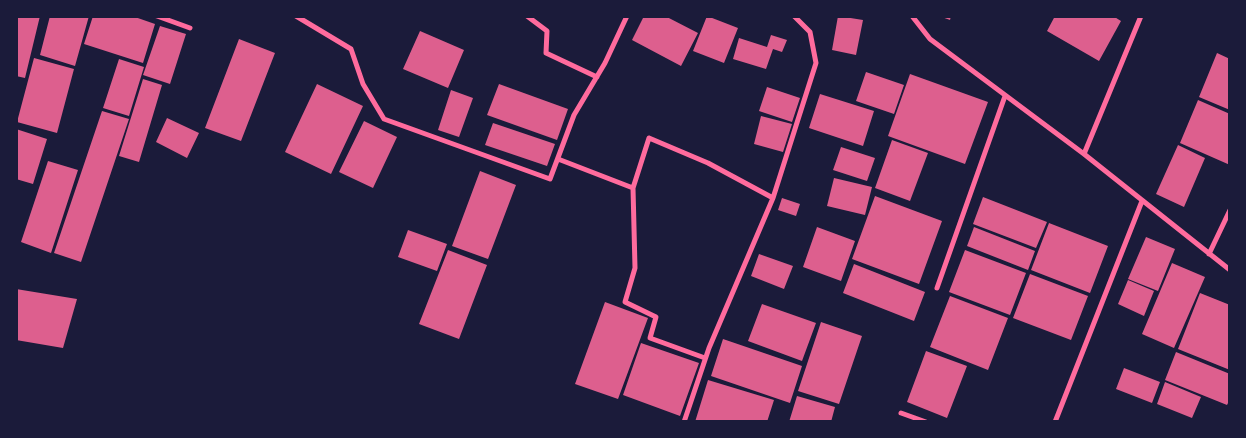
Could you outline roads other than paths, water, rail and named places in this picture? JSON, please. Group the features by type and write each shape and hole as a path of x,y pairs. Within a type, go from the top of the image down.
{"street":[{"path":"157,16 190,28"},
{"path":"296,16 351,49 363,84 384,120 550,179 574,115 597,77 628,16"},
{"path":"527,16 547,31 546,53 597,77"},
{"path":"684,422 706,358 773,198 816,63 810,32 794,16"},
{"path":"912,16 930,39 1084,154 1230,270"},
{"path":"1084,154 1141,16"},
{"path":"937,288 1005,96"},
{"path":"706,358 650,338 656,317 625,302 635,268 633,188 649,138 708,163 773,198"},
{"path":"558,159 633,188"},
{"path":"1055,422 1142,201"},
{"path":"1209,254 1230,210"},
{"path":"901,413 926,422"}]}
